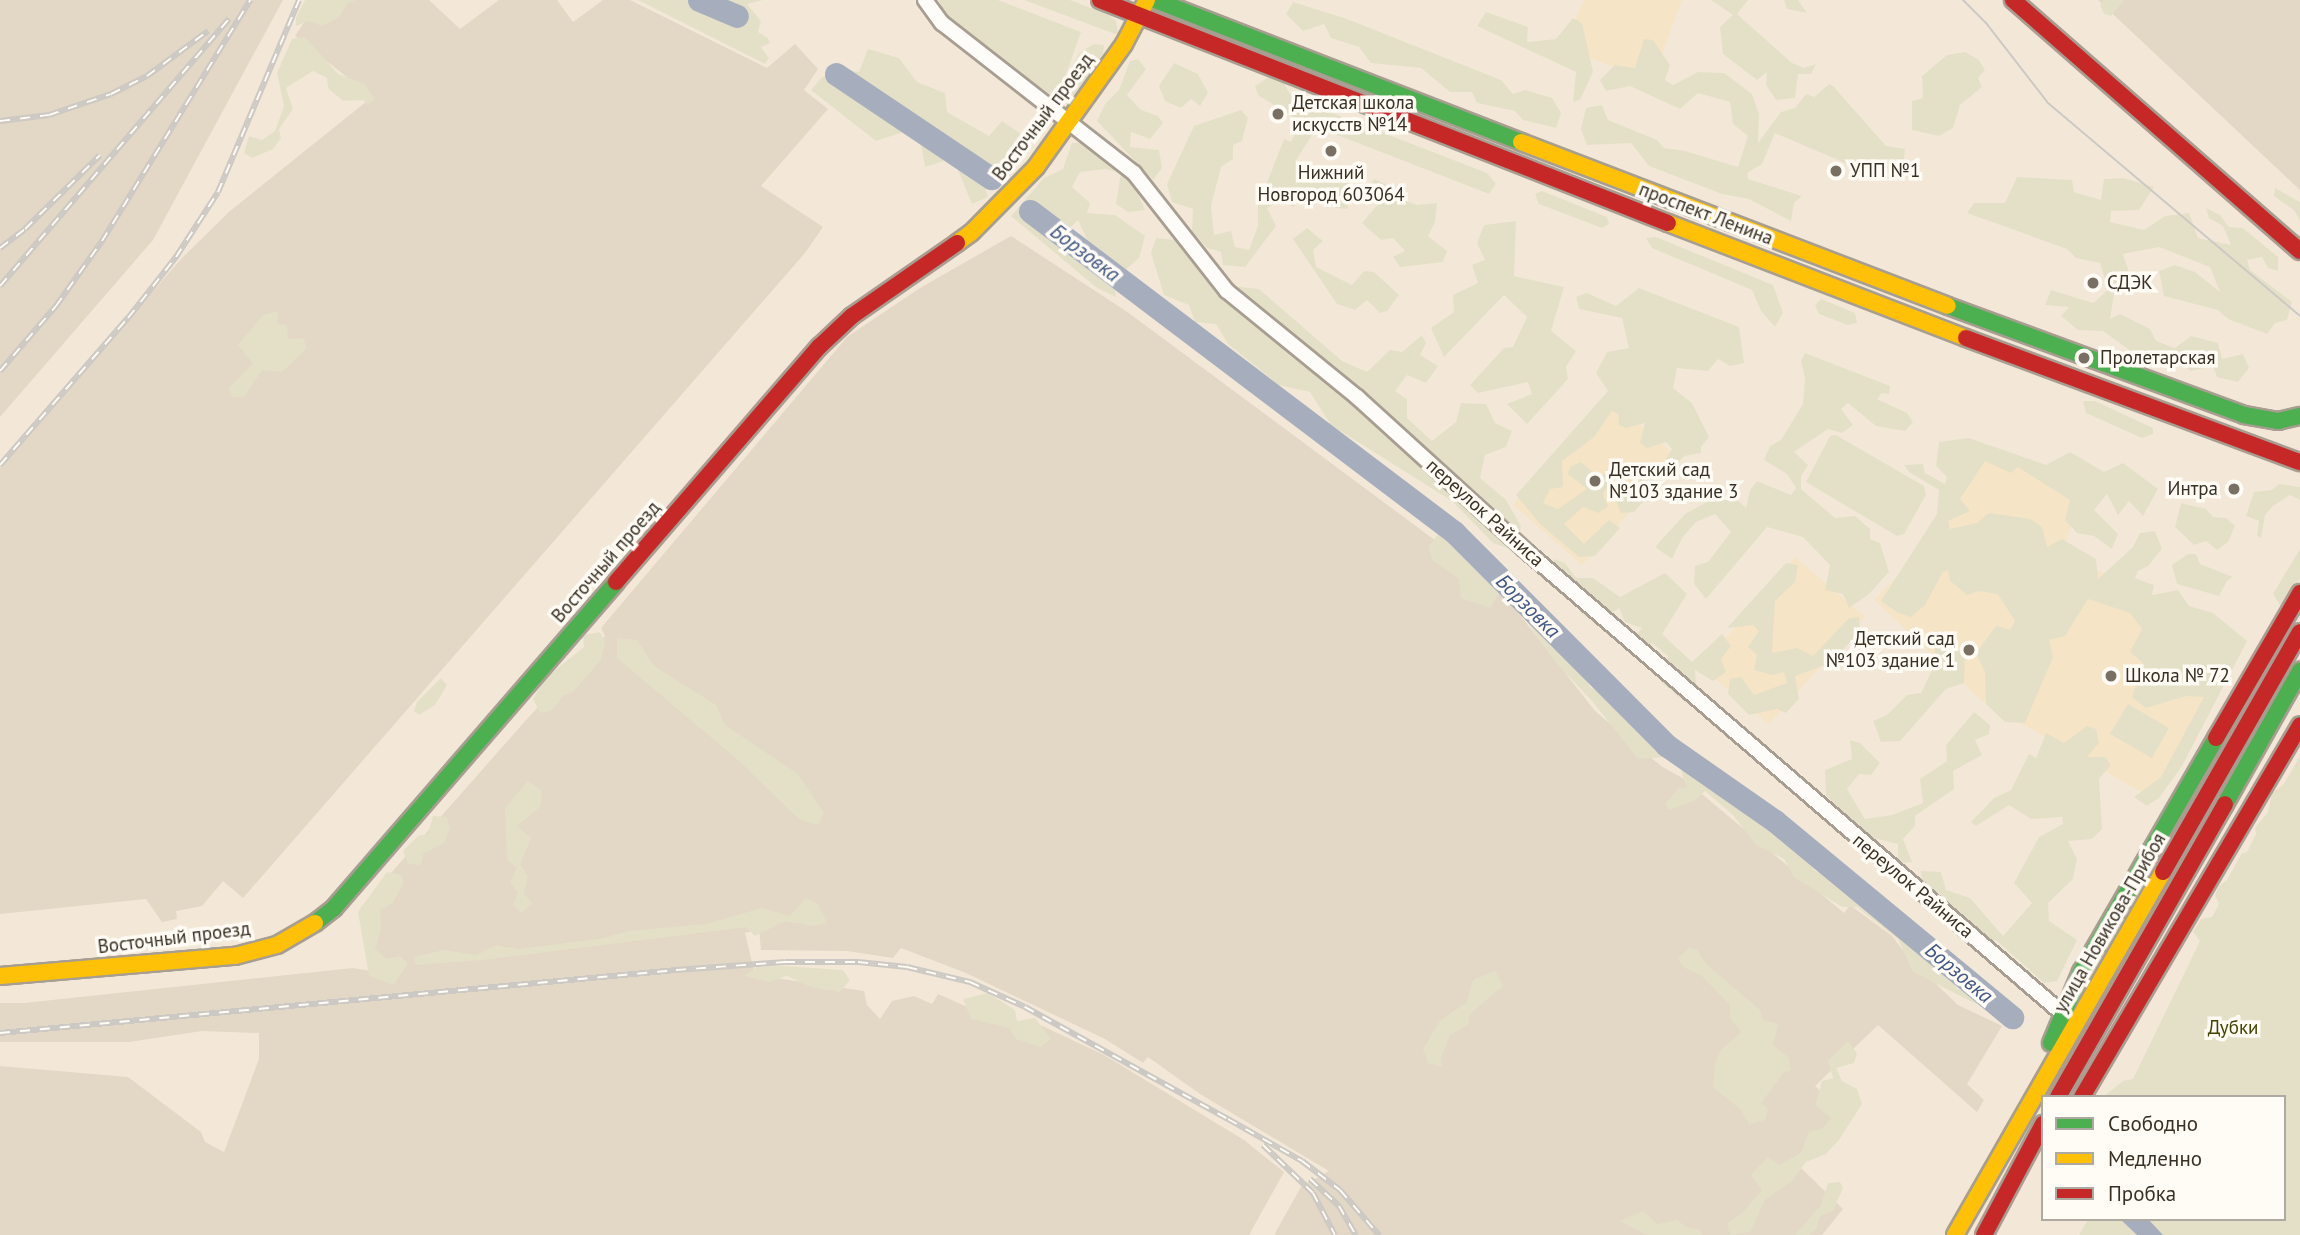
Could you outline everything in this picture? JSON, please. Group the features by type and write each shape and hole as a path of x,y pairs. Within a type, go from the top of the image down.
{"main road":[{"name":"проспект Ленина","path":"1100,0 2005,353 2300,462"},
{"name":"Восточный проезд","path":"0,976 235,956 277,945 317,922 334,908 819,348 852,316 947,253 988,219 1036,167 1124,44 1147,0"},
{"name":"проспект Ленина","path":"1155,0 1832,263 2244,415 2278,421 2300,416"},
{"path":"2013,0 2300,251"},
{"path":"2018,1123 2081,972 2300,593"},
{"name":"улица Новикова-Прибоя","path":"1955,1235 2300,632"},
{"name":"улица Новикова-Прибоя","path":"2059,1095 2300,671"},
{"path":"2083,1095 2300,725"},
{"path":"1984,1235 2041,1129"},
{"path":"2007,1196 2041,1152"}],"street":[{"name":"переулок Райниса","path":"925,0 942,23 1134,173 1227,291 1357,397 1545,567 2063,1014"}],"shaded area":[{"path":"0,0 283,0 153,240 0,417"},
{"path":"319,0 429,0 460,29 499,0 557,0 573,22 603,0 630,0 767,68 795,44 818,69 804,90 828,109 761,186 823,227 805,253 243,898 223,881 202,906 176,911 177,919 162,922 146,899 0,914 0,467 181,259 230,211 372,97 295,36"},
{"path":"1584,0 1682,0 1652,81 1562,48"},
{"path":"2098,0 2300,0 2300,190"},
{"path":"1011,236 1126,311 1498,587 1595,711 1661,766 1684,779 1844,913 1850,905 1892,936 1908,957 1958,1005 2002,1026 1967,1084 1984,1100 1977,1112 1878,1025 1815,1086 1844,1112 1799,1166 1843,1209 1822,1235 1274,1235 1301,1187 1329,1171 1200,1094 1148,1057 1143,1063 1105,1039 966,973 901,948 893,958 847,951 761,950 759,929 745,933 755,975 864,991 867,1005 880,1019 892,1001 914,996 932,1004 938,994 1031,1035 1036,1023 1104,1055 1244,1140 1284,1172 1249,1235 0,1235 0,1066 128,1077 201,1132 205,1142 224,1152 259,1059 259,1033 202,1031 129,1042 0,1042 0,1003 24,1003 353,968 371,971 361,907 527,719 605,636 601,628 847,337 920,288"},
{"name":"Детский сад №103 здание 3","path":"1607,396 1678,458 1582,565 1513,505"},
{"path":"1973,443 2085,487 2063,550 2240,652 2155,800 1982,701 1874,600 1937,536"},
{"path":"1795,557 1865,617 1769,724 1701,667"}],"green space":[{"path":"305,0 356,0 348,3 339,17 322,26 309,21 296,26 296,18"},
{"path":"638,0 763,0 747,4 761,21 758,32 768,38 770,43 761,47 769,58 765,64"},
{"path":"939,0 998,0 1081,32 1057,100 957,26 943,13"},
{"path":"1024,0 1070,0 1109,15 1116,21 1118,33 1115,34"},
{"path":"1711,0 1748,0 1737,14 1792,63 1804,68 1816,64 1811,74 1798,74 1795,98 1776,100 1766,85 1767,72 1757,80 1723,54 1720,27 1733,15"},
{"path":"1784,0 1798,0 1807,13 1787,9"},
{"path":"2104,0 2124,0 2111,16 2104,14 2100,5"},
{"path":"1293,2 1347,19 1501,80 1513,94 1525,90 1552,98 1561,113 1556,128 1523,120 1515,111 1477,103 1472,92 1450,92 1421,68 1371,63 1359,47 1331,38 1324,24 1303,31 1286,14"},
{"path":"1486,12 1528,27 1527,42 1556,39 1573,18 1582,23 1593,72 1580,100 1573,102 1576,72 1477,26"},
{"path":"305,37 338,74 365,84 375,100 368,104 363,100 343,101 328,88 327,78 313,71 286,88 293,109 279,129 281,138 273,149 252,158 244,153 249,136 262,140 275,131 284,106 277,73 292,39"},
{"path":"1644,39 1653,40 1670,65 1665,80 1673,85 1698,72 1724,73 1752,94 1759,114 1758,143 1781,112 1795,108 1806,94 1814,97 1829,84 1833,86 1886,146 1905,149 1903,171 1873,175 1775,133 1762,164 1747,173 1748,179 1802,196 1794,203 1791,221 1749,199 1722,194 1649,166 1631,143 1587,145 1581,129 1586,108 1602,105 1608,120 1657,140 1664,148 1685,151 1738,167 1748,136 1733,124 1730,102 1698,93 1680,109 1630,86 1606,91 1600,80 1615,65 1635,68"},
{"path":"1094,44 1104,45 1103,54 1095,69 1064,106 1060,101 1067,77 1079,53"},
{"path":"868,49 899,58 917,82 945,93 947,112 989,136 1002,121 1021,134 1021,152 1001,168 1002,176 985,187 988,197 972,204 953,158 925,167 921,144 906,131 876,141 811,90 821,78 840,69 859,72"},
{"path":"1965,52 1979,60 1985,70 1978,78 1982,87 1960,105 1953,128 1939,136 1912,130 1912,101 1923,98 1922,76 1947,55"},
{"path":"1138,59 1146,69 1127,95 1141,110 1158,116 1163,123 1150,139 1131,132 1130,147 1159,150 1162,168 1153,180 1097,121 1105,104 1119,90 1130,61"},
{"path":"1174,63 1198,74 1208,93 1200,106 1191,99 1181,108 1165,101 1159,86"},
{"path":"1269,77 1284,83 1292,98 1304,98 1314,106 1487,173 1496,184 1489,194 1317,127 1295,162 1312,175 1343,168 1348,182 1344,190 1353,193 1347,209 1336,208 1329,195 1319,200 1304,192 1294,207 1281,200 1267,208 1276,226 1245,267 1223,265 1221,252 1207,248 1192,231 1193,209 1172,202 1167,184 1194,126 1241,110 1248,118 1242,141 1233,145 1233,159 1221,167 1211,206 1214,235 1231,231 1235,247 1249,250 1258,226 1258,206 1284,139 1291,142 1300,121 1258,95 1255,86"},
{"path":"1086,142 1122,169 1135,186 1145,210 1128,212 1116,204 1121,173 1106,169 1080,172 1072,187 1090,203 1087,213 1115,215 1145,236 1139,258 1122,273 1090,246 1078,220 1055,242 1115,290 1116,297 1097,288 1011,216 1044,178 1063,169 1072,143"},
{"path":"2017,177 2072,180 2074,192 2101,200 2104,179 2123,178 2154,187 2139,210 2111,211 2110,222 2144,230 2165,216 2189,213 2198,238 2231,245 2223,226 2209,218 2206,208 2220,215 2229,227 2243,228 2278,257 2278,271 2268,268 2262,257 2247,260 2250,270 2292,302 2287,320 2275,323 2267,334 2228,319 2218,310 2164,296 2159,271 2175,265 2195,272 2220,292 2210,267 2159,247 2123,254 2132,281 2115,288 2110,319 2120,314 2150,329 2156,341 2175,348 2191,336 2218,343 2222,359 2243,354 2249,368 2238,382 2217,377 2213,366 2191,371 2171,358 2135,354 2103,331 2078,330 2061,316 2069,307 2045,305 2051,290 2093,303 2108,290 2100,263 2076,258 2067,249 1967,213 1974,203 2005,203"},
{"path":"1375,179 1396,190 1401,199 1417,205 1437,203 1435,222 1428,236 1447,251 1443,262 1400,267 1393,257 1405,251 1393,238 1381,240 1362,223 1379,203 1366,188"},
{"path":"2275,188 2300,202 2300,221 2295,211 2274,196"},
{"path":"1542,191 1607,217 1609,224 1602,228 1539,204 1535,194"},
{"path":"1516,221 1514,276 1564,287 1551,331 1576,351 1566,367 1568,379 1527,424 1507,404 1532,394 1528,382 1478,393 1470,385 1504,348 1513,347 1527,317 1504,295 1444,357 1431,328 1454,312 1453,295 1478,283 1472,265 1485,260 1477,243 1484,225"},
{"path":"1307,228 1323,241 1313,250 1316,267 1352,285 1364,271 1374,272 1399,295 1387,311 1380,313 1367,300 1355,310 1337,304 1293,239"},
{"path":"1656,237 1773,285 1783,313 1775,327 1761,311 1752,290 1652,248 1646,238"},
{"path":"1156,238 1176,240 1212,284 1259,289 1342,361 1367,372 1390,350 1402,352 1422,335 1426,343 1420,355 1438,366 1426,383 1407,375 1395,391 1407,399 1407,418 1432,441 1456,422 1461,403 1486,404 1495,423 1512,431 1506,447 1485,455 1480,478 1506,500 1521,526 1516,551 1493,543 1452,501 1331,425 1310,392 1279,385 1228,344 1216,324 1195,322 1189,305 1164,295 1151,253"},
{"path":"1639,288 1739,327 1744,363 1730,366 1718,359 1708,371 1677,368 1673,388 1692,403 1709,437 1701,447 1701,453 1684,456 1634,512 1621,513 1615,498 1620,488 1631,491 1643,477 1663,464 1672,449 1666,442 1647,448 1640,443 1645,423 1626,428 1619,425 1618,414 1612,411 1594,437 1562,461 1563,487 1550,489 1543,503 1558,509 1587,489 1568,474 1570,467 1581,462 1595,474 1607,475 1608,486 1603,494 1608,507 1598,513 1583,507 1564,524 1584,544 1609,520 1620,528 1595,556 1579,557 1540,524 1516,495 1608,391 1596,373 1607,352 1629,348 1622,318 1579,309 1576,297 1587,293 1616,306"},
{"path":"1821,299 1855,313 1857,323 1848,325 1819,314 1815,305"},
{"path":"278,311 277,324 287,325 288,339 303,338 307,348 282,372 262,370 244,397 232,397 229,388 253,363 238,345 263,315"},
{"path":"1805,353 1890,386 1889,394 1882,393 1877,399 1907,413 1913,422 1905,431 1876,426 1848,403 1841,409 1853,425 1842,433 1828,429 1794,452 1808,465 1801,476 1801,489 1835,518 1855,516 1870,529 1870,539 1880,543 1889,572 1869,594 1849,608 1843,594 1825,590 1830,565 1803,537 1767,527 1706,599 1694,584 1695,566 1708,562 1731,532 1715,514 1696,522 1682,538 1672,559 1655,547 1685,514 1716,497 1732,495 1746,508 1750,490 1757,481 1791,495 1796,488 1787,474 1764,460 1770,446 1781,440 1803,404 1805,378 1801,361"},
{"path":"2083,401 2095,401 2153,428 2153,434 2142,438 2086,413"},
{"path":"1836,435 1924,486 1926,495 1904,534 1897,536 1806,482 1830,436"},
{"path":"1969,438 2046,465 2070,452 2104,472 2123,463 2158,489 2143,516 2129,501 2118,515 2107,494 2094,510 2118,534 2112,549 2094,536 2077,533 2065,520 2070,500 2018,467 2011,473 1985,461 1960,499 1970,511 1948,521 1950,529 1977,523 1989,513 2030,519 2042,527 2047,547 2062,539 2096,559 2098,579 2133,547 2140,533 2155,531 2162,549 2148,566 2138,571 2135,578 2154,585 2152,595 2178,590 2189,606 2213,613 2247,641 2182,766 2159,798 2147,806 2134,797 2161,777 2204,697 2186,696 2146,708 2132,697 2143,663 2130,652 2142,629 2130,613 2088,599 2065,636 2049,640 2053,657 2025,723 2005,722 1986,704 1985,672 1976,653 1996,626 2010,630 2015,621 1998,594 1978,591 1967,595 1950,581 1948,570 1943,572 1925,605 1911,617 1897,612 1881,601 1937,514 1939,490 1909,472 1904,465 1923,464 1925,473 1945,484 1947,477 1936,466 1939,442"},
{"path":"2279,484 2300,487 2300,500 2290,495 2273,506 2265,515 2261,538 2257,536 2259,521 2246,516 2254,492 2272,490"},
{"path":"2181,503 2206,509 2213,517 2226,518 2235,526 2228,542 2217,550 2206,541 2194,545 2175,527"},
{"path":"1438,534 1484,570 1512,576 1528,601 1533,621 1556,630 1569,659 1581,666 1590,687 1613,700 1644,733 1658,740 1666,757 1638,759 1593,702 1556,663 1503,588 1490,608 1461,598 1459,579 1432,560 1429,546"},
{"path":"2300,549 2300,579 2281,607 2273,594"},
{"path":"2188,554 2196,554 2200,564 2233,577 2227,581 2219,596 2177,584 2172,565"},
{"path":"1554,559 1565,563 1576,578 1593,578 1620,597 1665,573 1687,594 1662,634 1692,662 1722,634 1731,646 1721,659 1726,672 1713,681 1695,670 1696,685 1686,703 1661,682 1668,656 1652,643 1635,658 1625,649 1642,628 1625,622 1619,608 1596,624 1581,613 1578,603 1547,577"},
{"path":"1786,563 1798,565 1795,582 1775,601 1772,653 1797,648 1813,656 1849,618 1859,617 1860,631 1831,663 1795,676 1799,699 1786,713 1777,709 1749,715 1728,694 1730,679 1741,677 1754,695 1787,683 1784,672 1772,675 1754,670 1757,655 1748,647 1759,631 1753,625 1727,628"},
{"path":"600,632 605,642 601,660 573,692 564,695 551,711 540,713 533,699 544,679 584,647 583,635"},
{"path":"617,638 637,640 654,666 716,705 725,725 798,774 824,813 818,825 800,820 738,760 617,658"},
{"path":"1935,639 1948,639 1965,655 1964,683 1946,689 1900,741 1881,742 1873,721 1887,715 1907,695 1921,693 1935,664"},
{"path":"441,678 447,685 435,705 419,715 414,711 417,702"},
{"path":"2128,704 2169,728 2152,758 2110,734"},
{"path":"1974,712 1990,725 1989,734 1975,740 1982,755 1953,771 1954,789 1915,816 1915,826 1903,839 1912,862 1898,863 1898,844 1865,836 1826,795 1825,770 1852,759 1850,740 1860,743 1880,763 1871,775 1859,774 1847,789 1865,819 1892,815 1923,803 1920,779 1947,761 1946,745"},
{"path":"2087,726 2096,729 2099,743 2087,757 2105,757 2111,765 2099,779 2102,829 2092,839 2068,841 2077,859 2073,879 2048,903 2049,921 2077,940 2057,981 2044,983 1996,940 1976,946 1951,923 1945,898 1922,881 1921,871 1941,872 1946,890 1970,898 2003,936 2032,903 2014,883 2039,837 2063,824 2062,817 2031,819 2009,805 1976,826 1971,822 1994,798 2011,790 2029,754 2036,758 2046,733 2064,743"},
{"name":"Дубки","path":"2300,756 2300,1235 2079,1235 2087,1221 2286,1221 2286,1095 2106,1095 2123,1081 2133,1079 2200,941 2193,932 2201,919 2212,917 2219,904 2215,895 2219,886 2227,880 2242,853 2247,852 2256,834 2255,828 2268,812 2272,793 2284,784"},
{"path":"1690,767 1786,838 1794,852 1810,859 1814,870 1852,890 1880,913 1892,916 1915,931 1917,952 1952,980 1957,989 1996,995 2013,1008 2002,1017 1913,972 1898,939 1857,907 1842,907 1794,877 1784,859 1756,845 1733,815 1705,791 1694,801 1669,810 1665,804 1679,788 1687,788 1681,771"},
{"path":"528,781 542,791 540,807 517,826 531,838 520,864 528,876 524,894 533,903 521,913 513,905 518,893 510,882 517,868 507,860 505,808"},
{"path":"433,816 447,817 450,828 444,843 423,854 421,865 408,864 403,851 418,836 428,834"},
{"path":"387,872 402,875 403,884 393,903 380,910 381,929 375,949 386,959 400,956 408,964 393,985 369,976 358,912"},
{"path":"806,898 817,903 827,923 814,926 785,921 755,936 746,927 482,960 416,965 414,957 444,950 476,955 496,945 519,949 599,939 630,931 706,924 762,908 790,916"},
{"path":"1689,948 1697,950 1706,964 1760,1010 1763,1020 1778,1024 1773,1045 1789,1058 1791,1071 1784,1072 1761,1103 1768,1109 1765,1120 1749,1124 1741,1110 1713,1087 1715,1063 1721,1050 1741,1032 1730,1018 1730,1005 1702,976 1683,967 1678,958"},
{"path":"757,967 843,970 850,980 840,992 811,987 787,976 769,982 744,976"},
{"path":"1495,971 1503,986 1470,1014 1468,1025 1450,1035 1441,1058 1442,1067 1428,1063 1423,1049 1440,1021 1467,1002 1473,980"},
{"path":"988,993 1015,1010 1017,1021 1035,1018 1051,1039 1041,1047 1016,1039 1009,1028 971,1019 963,999"},
{"path":"1848,1041 1857,1053 1854,1063 1836,1068 1842,1081 1857,1089 1862,1104 1839,1140 1826,1154 1806,1162 1792,1181 1765,1200 1750,1232 1730,1235 1727,1224 1743,1212 1762,1190 1751,1175 1768,1157 1779,1165 1801,1153 1809,1131 1822,1129 1831,1118 1815,1105 1822,1081 1833,1078 1828,1061"},
{"path":"1840,1182 1843,1188 1833,1211 1820,1216 1816,1229 1809,1235 1795,1235 1821,1205 1828,1183"},
{"path":"1643,1211 1657,1224 1677,1220 1686,1227 1699,1229 1702,1235 1647,1235 1620,1221"}],"water":[{"path":"2122,1221 2150,1221 2163,1235 2137,1235"}],"waterway":[{"name":"Борзовка","path":"699,0 737,16"},
{"name":"Борзовка","path":"836,74 991,178"},
{"name":"Борзовка","path":"1030,211 1454,532 1666,745 1775,821 2012,1017"}],"tram line":[{"path":"1963,0 1986,23 2048,103 2300,316"}],"railway":[{"path":"0,371 56,306 102,241 250,0"},
{"path":"0,465 128,318 176,257 218,192 299,0"},
{"path":"0,286 229,19"},
{"path":"0,121 49,115 111,94 147,76 208,31"},
{"path":"0,248 25,229 100,155"},
{"path":"0,1033 785,962 858,962 907,967 970,982 1025,1007 1302,1161 1340,1190 1379,1235"},
{"path":"1263,1145 1313,1193 1335,1235"},
{"path":"1310,1179 1339,1206 1356,1235"}],"traffic: fast":[{"path":"1155,0 1521,142"},
{"path":"1948,306 2244,415 2278,421 2300,416"},
{"path":"315,923 334,908 616,582"},
{"path":"2225,804 2300,671"},
{"path":"2051,1043 2081,972 2216,738"}],"traffic: slow":[{"path":"957,243 971,233 1036,167 1124,44 1147,0"},
{"path":"1521,142 1948,306"},
{"path":"1668,223 1966,338"},
{"path":"1955,1235 2163,872"},
{"path":"0,976 235,956 277,945 315,923"}],"traffic: jam":[{"path":"1100,0 1668,223"},
{"path":"2013,0 2300,251"},
{"path":"616,582 819,347 852,316 957,243"},
{"path":"1966,338 2300,462"},
{"path":"2216,738 2300,593"},
{"path":"2163,872 2300,632"},
{"path":"2083,1095 2300,725"},
{"path":"2059,1095 2225,804"},
{"path":"1984,1235 2041,1128"}],"place":[{"name":"Детская школа искусств №14","path":"1278,114"},
{"name":"Нижний Новгород 603064","path":"1331,151"},
{"name":"УПП №1","path":"1836,171"},
{"name":"СДЭК","path":"2093,283"},
{"name":"Пролетарская","path":"2084,358"},
{"name":"Детский сад №103 здание 3","path":"1595,481"},
{"name":"Интра","path":"2234,489"},
{"name":"Детский сад №103 здание 1","path":"1969,650"},
{"name":"Школа № 72","path":"2111,676"}]}
